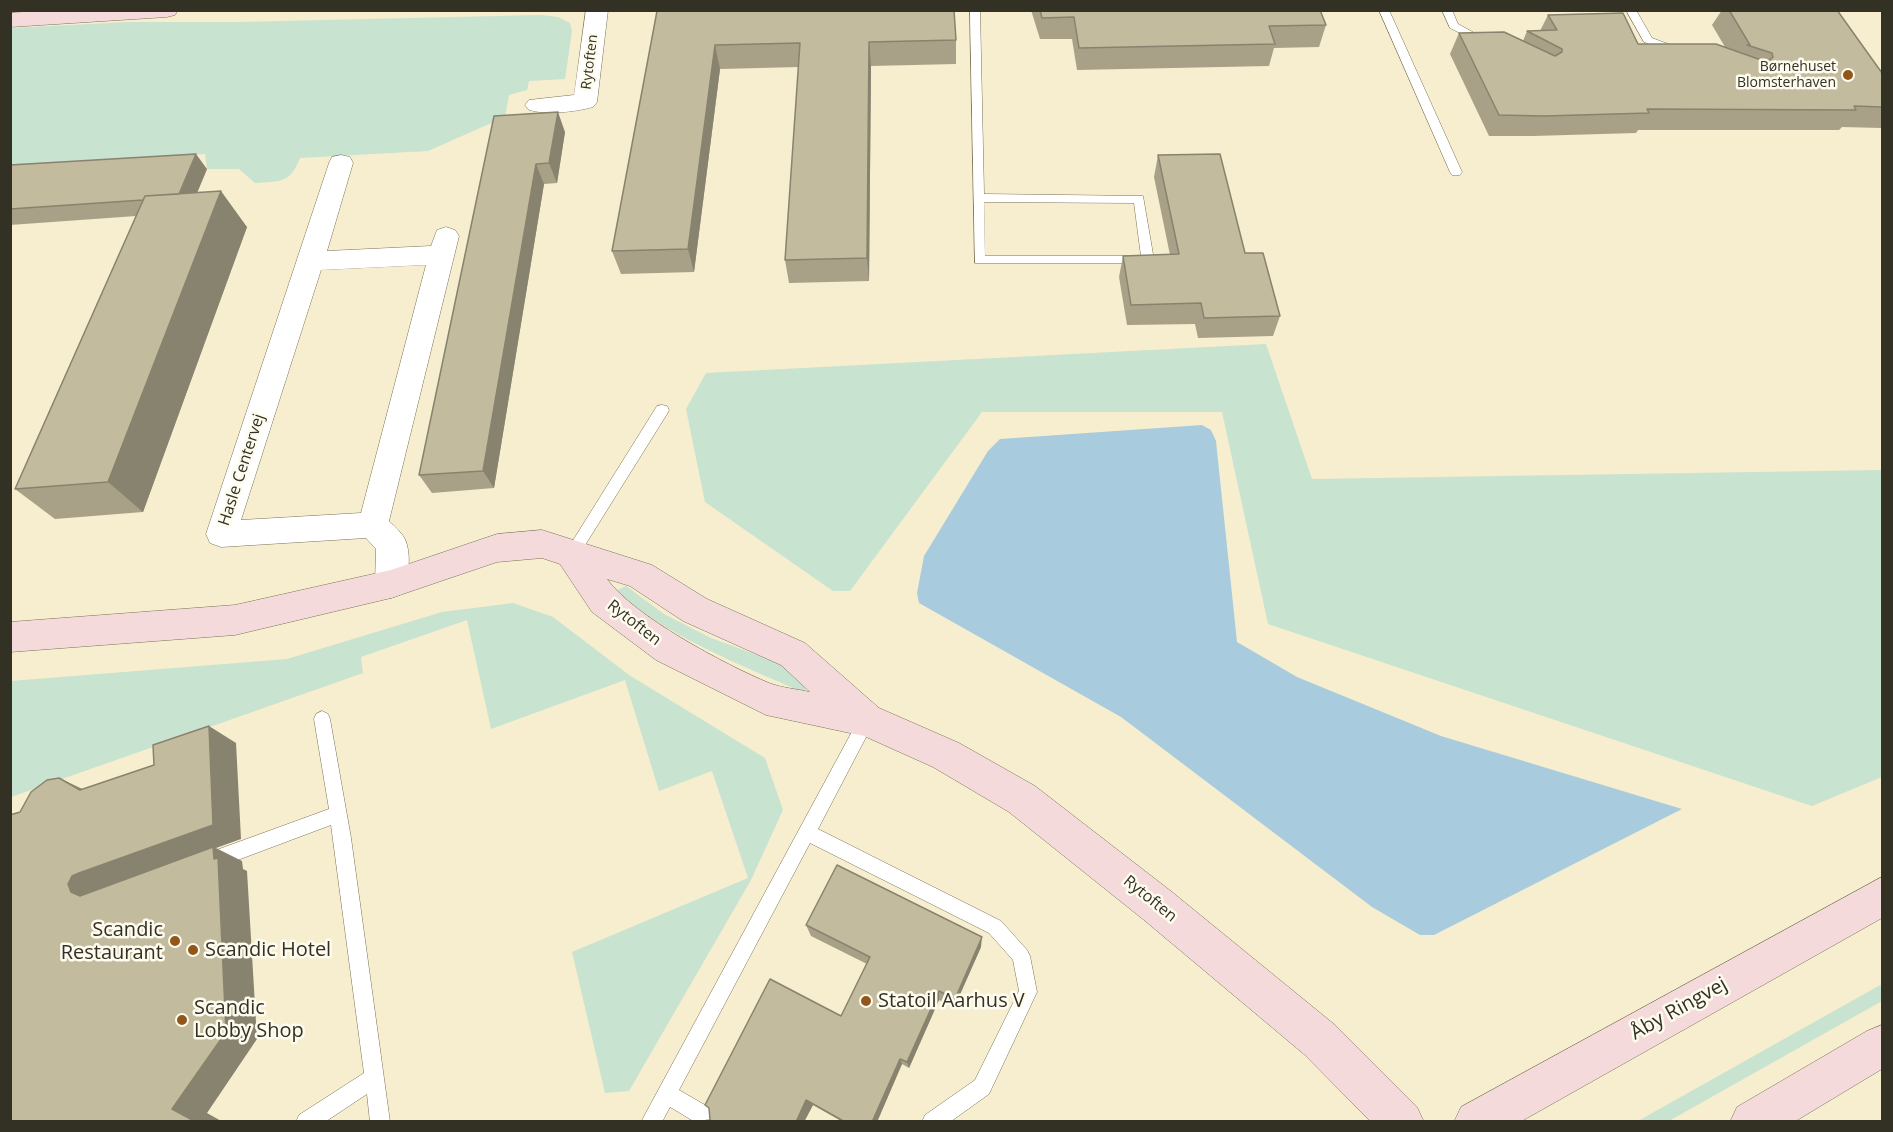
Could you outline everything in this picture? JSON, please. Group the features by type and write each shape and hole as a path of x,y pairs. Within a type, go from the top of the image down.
{"street":[{"path":"10,20 168,10"},
{"name":"Rytoften","path":"537,105 585,102 597,10"},
{"name":"Hasle Centervej","path":"341,163 221,534 373,525"},
{"path":"311,261 445,245 373,525 392,545 391,584"},
{"path":"10,637 235,620 391,584 496,548 542,544 572,554"},
{"name":"Rytoften","path":"572,554 604,602 668,649 766,699 867,720 946,755 1022,798 1158,906 1320,1040 1402,1122"},
{"name":"Rytoften","path":"572,554 640,575 695,610 793,654 867,720"},
{"name":"Åby Ringvej","path":"1476,1122 1882,897"},
{"path":"1752,1122 1882,1046"}],"lane":[{"path":"975,10 978,198 979,260 1148,260 1139,199 978,198"},
{"path":"1384,10 1456,172"},
{"path":"1447,10 1454,26 1494,46"},
{"path":"1631,10 1647,40 1689,55"},
{"path":"572,554 662,410"},
{"path":"322,718 338,814 380,1122"},
{"path":"651,1122 867,720"},
{"path":"192,868 338,814"},
{"path":"806,832 995,927 1021,956 1028,992 982,1087 932,1122"},
{"path":"306,1122 374,1078"},
{"path":"666,1094 710,1119"}],"green space":[{"path":"541,15 558,17 570,23 572,31 565,79 529,81 527,90 509,95 505,117 428,151 300,158 292,173 283,180 255,183 239,169 207,169 205,154 11,166 11,28 129,22 238,22"},
{"path":"1266,344 1312,479 1882,470 1882,777 1812,806 1268,624 1222,412 982,412 850,591 833,591 705,502 686,409 706,373"},
{"path":"626,586 664,614 711,638 809,674 812,684 802,692 681,636 637,608 616,591"},
{"path":"513,603 553,617 629,675 765,758 783,810 751,880 629,1091 605,1093 572,952 748,878 712,771 659,791 625,680 491,729 467,620 361,657 363,673 11,797 11,681 287,659 442,612"},
{"path":"1882,984 1882,1001 1669,1121 1638,1121"}],"water":[{"path":"1202,425 1211,430 1216,441 1237,642 1297,677 1441,736 1682,809 1434,935 1420,935 1372,907 1121,717 919,603 917,593 924,556 988,451 1000,439"}],"building":[{"path":"954,10 956,40 869,42 867,258 785,260 800,43 715,45 688,249 612,251 657,11"},
{"path":"1040,10 1320,10 1326,25 1269,26 1275,44 1079,48 1074,17 1042,18"},
{"path":"1729,10 1837,10 1882,73 1882,107 1854,106 1856,110 1647,109 1649,113 1499,115 1459,33 1504,32 1555,56 1562,52 1562,49 1527,31 1557,30 1548,15 1623,13 1638,44 1716,44 1761,60 1770,60 1773,57 1772,53 1747,45 1750,45"},
{"path":"558,112 549,163 536,164 483,471 419,475 494,116"},
{"path":"196,154 179,194 145,196 143,200 10,209 10,165"},
{"path":"1220,154 1245,253 1263,253 1280,316 1204,318 1201,303 1131,305 1123,256 1179,254 1158,155"},
{"path":"221,191 108,482 15,489 145,196"},
{"name":"Scandic Hotel","path":"209,726 213,825 79,873 72,876 68,884 71,892 80,896 213,847 214,859 218,858 226,1032 172,1109 196,1122 10,1122 10,815 20,812 31,792 47,780 59,778 80,790 154,765 153,745"},
{"path":"837,865 982,937 955,999 939,991 907,1062 900,1059 872,1122 845,1122 806,1100 796,1122 696,1122 710,1120 709,1108 705,1105 770,979 841,1016 870,957 806,925"}],"place":[{"name":"Børnehuset Blomsterhaven","path":"1848,75"},
{"name":"Scandic Restaurant","path":"175,941"},
{"name":"Scandic Hotel","path":"193,950"},
{"name":"Statoil Aarhus V","path":"866,1001"},
{"name":"Scandic Lobby Shop","path":"182,1020"}]}
